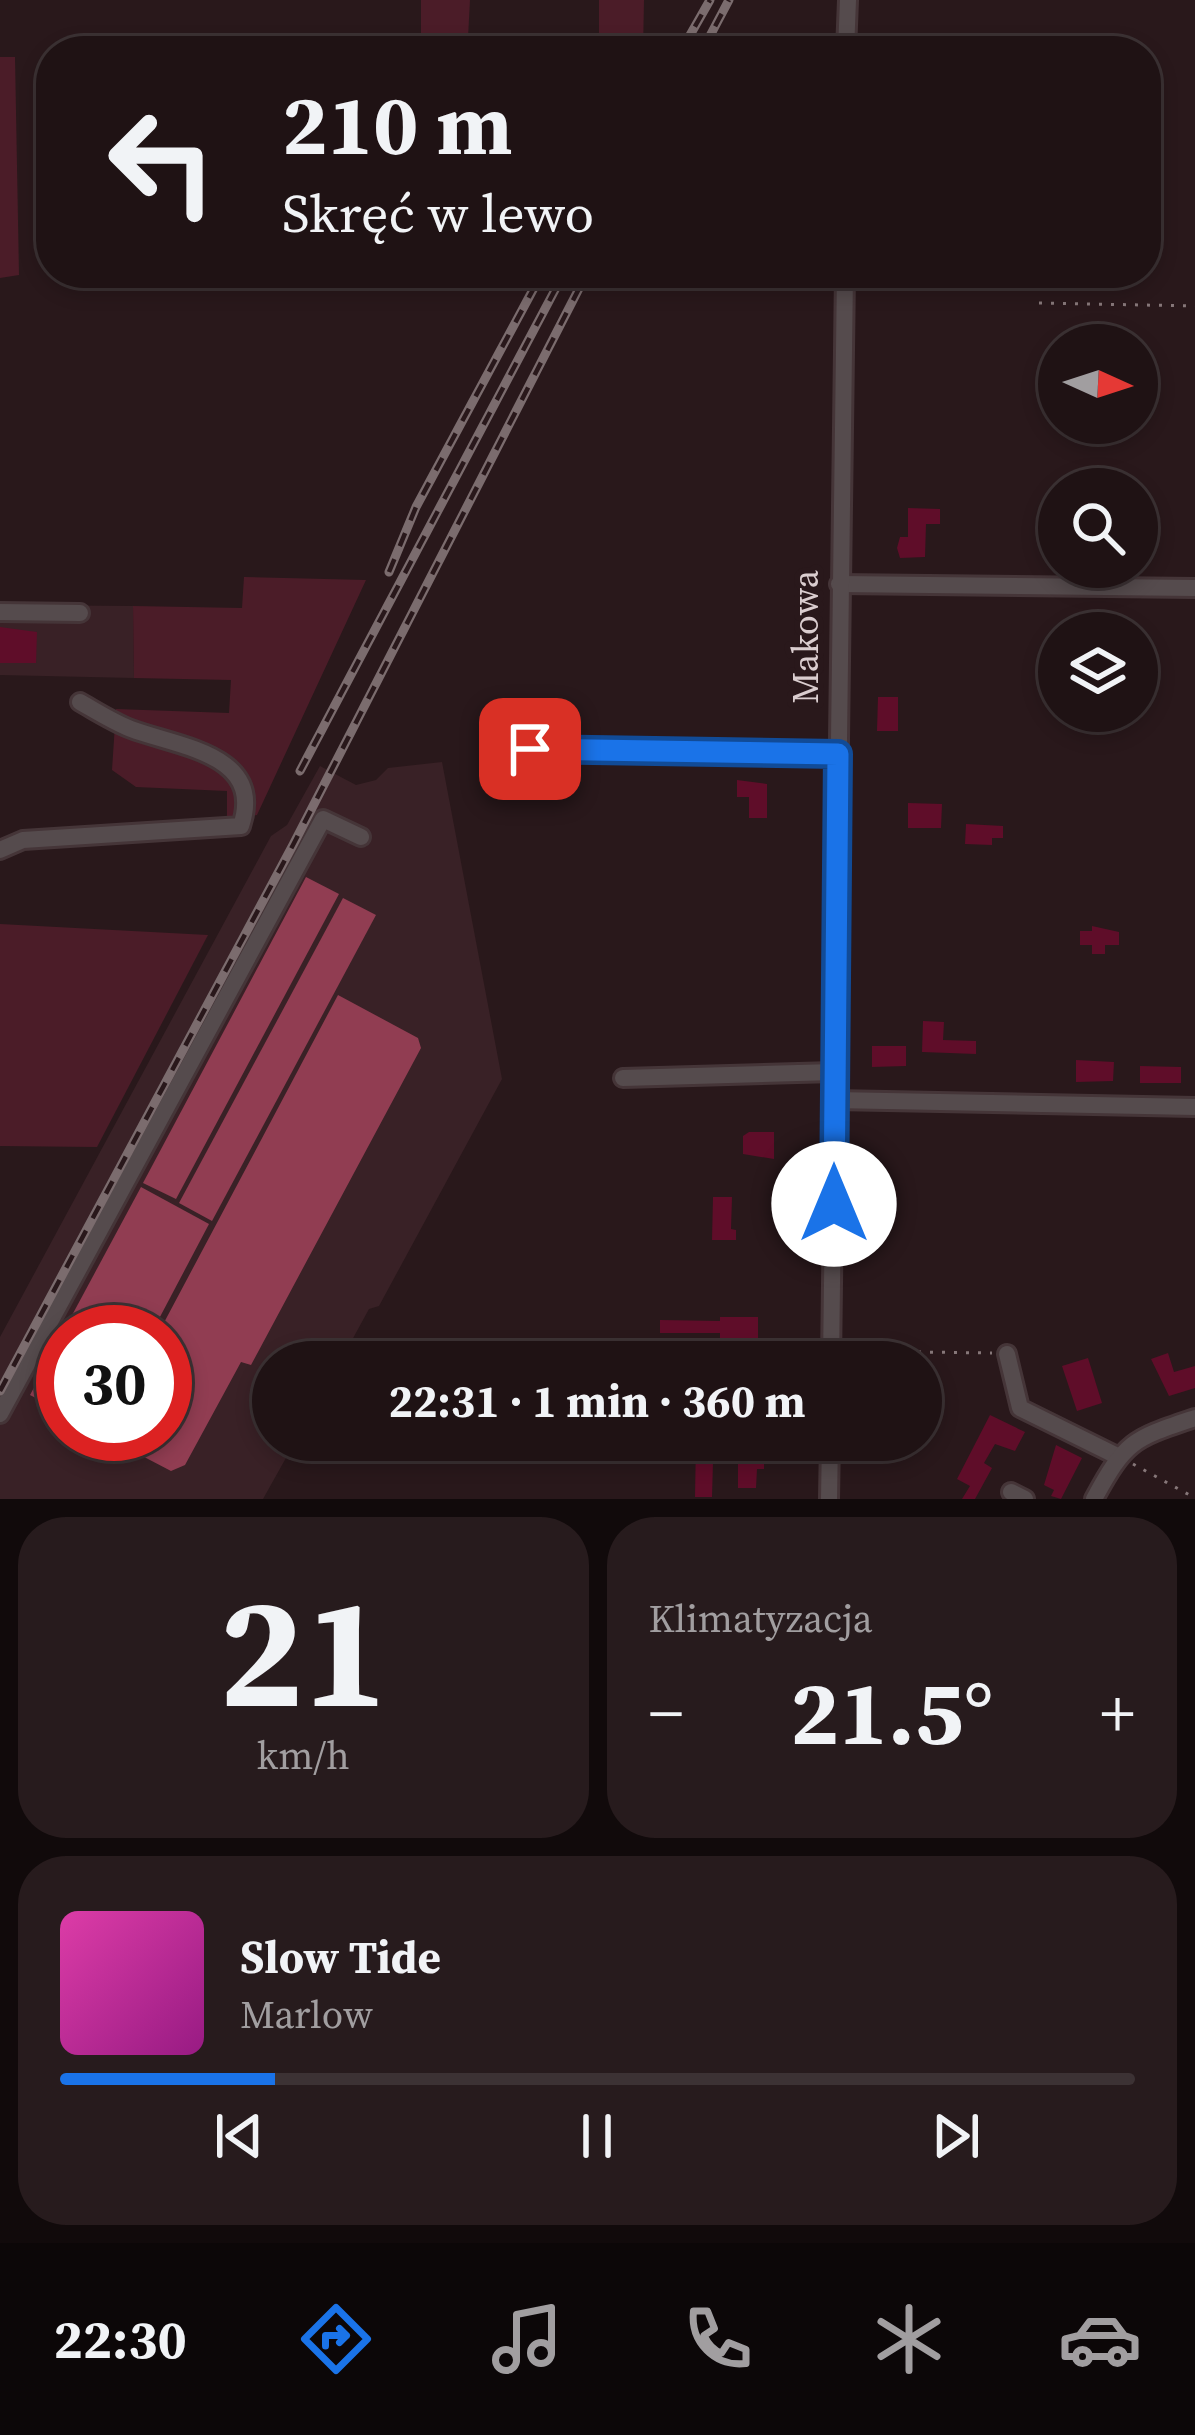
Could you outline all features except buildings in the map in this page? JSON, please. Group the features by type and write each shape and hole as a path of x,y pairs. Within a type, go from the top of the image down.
{"street":[{"path":"847,36 848,0"},
{"name":"Makowa","path":"832,1341 845,288"},
{"path":"838,584 1195,588"},
{"path":"0,612 80,613"},
{"path":"0,850 23,840 241,826 247,790 239,776 184,743 131,728 80,702"},
{"path":"530,749 838,754"},
{"path":"0,1414 323,819 361,837"},
{"path":"622,1078 833,1072"},
{"path":"834,1100 1195,1107"},
{"path":"1007,1354 1020,1408 1123,1457"},
{"path":"1094,1499 1142,1436 1195,1418"},
{"path":"829,1499 830,1461"}],"path":[{"path":"1039,303 1195,307"},
{"path":"942,1355 1007,1354"},
{"path":"1123,1457 1195,1498"}],"shaded area":[{"path":"421,0 470,0 468,36 421,36"},
{"path":"599,0 644,0 643,36 599,36"},
{"path":"0,57 15,57 19,275 0,278"},
{"path":"244,577 366,580 257,815 227,821 227,791 136,787 112,770 116,709 229,713 231,680 134,678 133,606 242,608"},
{"path":"0,605 133,606 134,678 0,675"},
{"path":"442,762 502,1079 379,1306 369,1309 351,1341 252,1341 252,1461 284,1461 263,1499 0,1499 0,1337 271,836 287,825 320,766 356,785 376,780 388,768"},
{"path":"306,877 339,894 176,1199 143,1183"},
{"path":"343,898 376,915 212,1221 179,1203"},
{"path":"0,924 208,935 97,1147 0,1146"},
{"path":"338,995 418,1038 421,1048 264,1341 252,1341 251,1365 241,1362 192,1452 192,1305 173,1305"},
{"path":"141,1187 209,1224 166,1305 78,1305"},
{"path":"152,1461 187,1461 171,1471"}],"railway":[{"path":"690,36 710,0"},
{"path":"710,36 729,0"},
{"path":"389,572 416,507 534,288"},
{"path":"300,771 556,288"},
{"path":"0,1391 293,845 579,288"}],"route":[{"path":"530,749 838,754 834,1204"}]}
